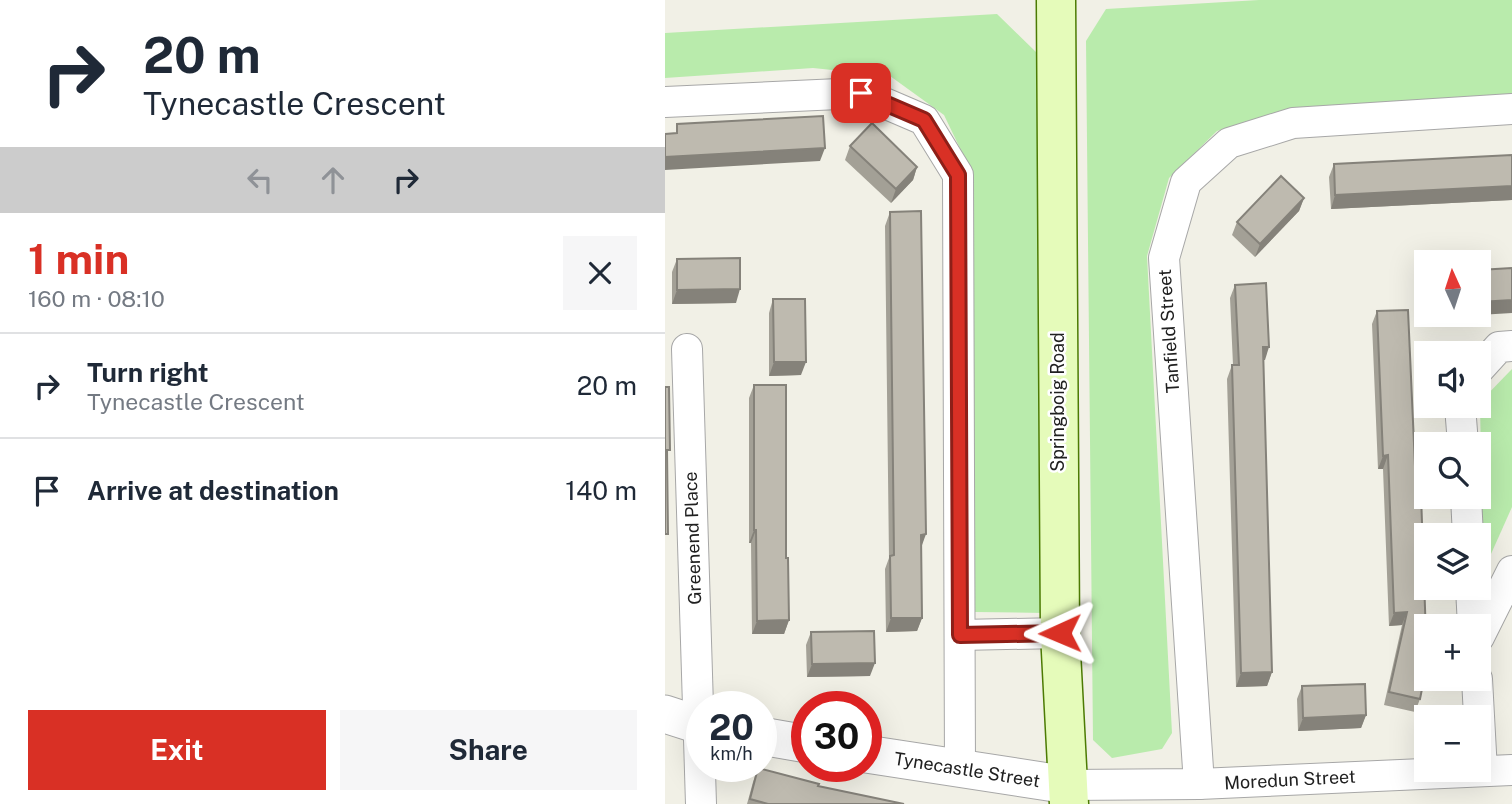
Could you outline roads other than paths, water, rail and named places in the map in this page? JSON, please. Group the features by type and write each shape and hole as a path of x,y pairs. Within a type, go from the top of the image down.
{"main road":[{"name":"Springboig Road","path":"1056,0 1060,633 1069,795"}],"street":[{"path":"665,102 861,93 924,120 958,175 960,770"},
{"name":"Tanfield Street","path":"1199,784 1164,258 1186,182 1229,143 1293,122 1512,109"},
{"path":"1491,356 1500,347 1512,346"},
{"name":"Greenend Place","path":"687,349 700,691"},
{"path":"1490,614 1512,571"},
{"path":"960,635 1060,633"},
{"path":"665,714 686,721"},
{"name":"Tynecastle Street","path":"882,757 960,770 1069,795"},
{"name":"Moredun Street","path":"1491,771 1512,770"},
{"name":"Moredun Street","path":"1069,795 1199,784 1414,774"},
{"name":"Greenend Place","path":"701,782 701,804"}]}
